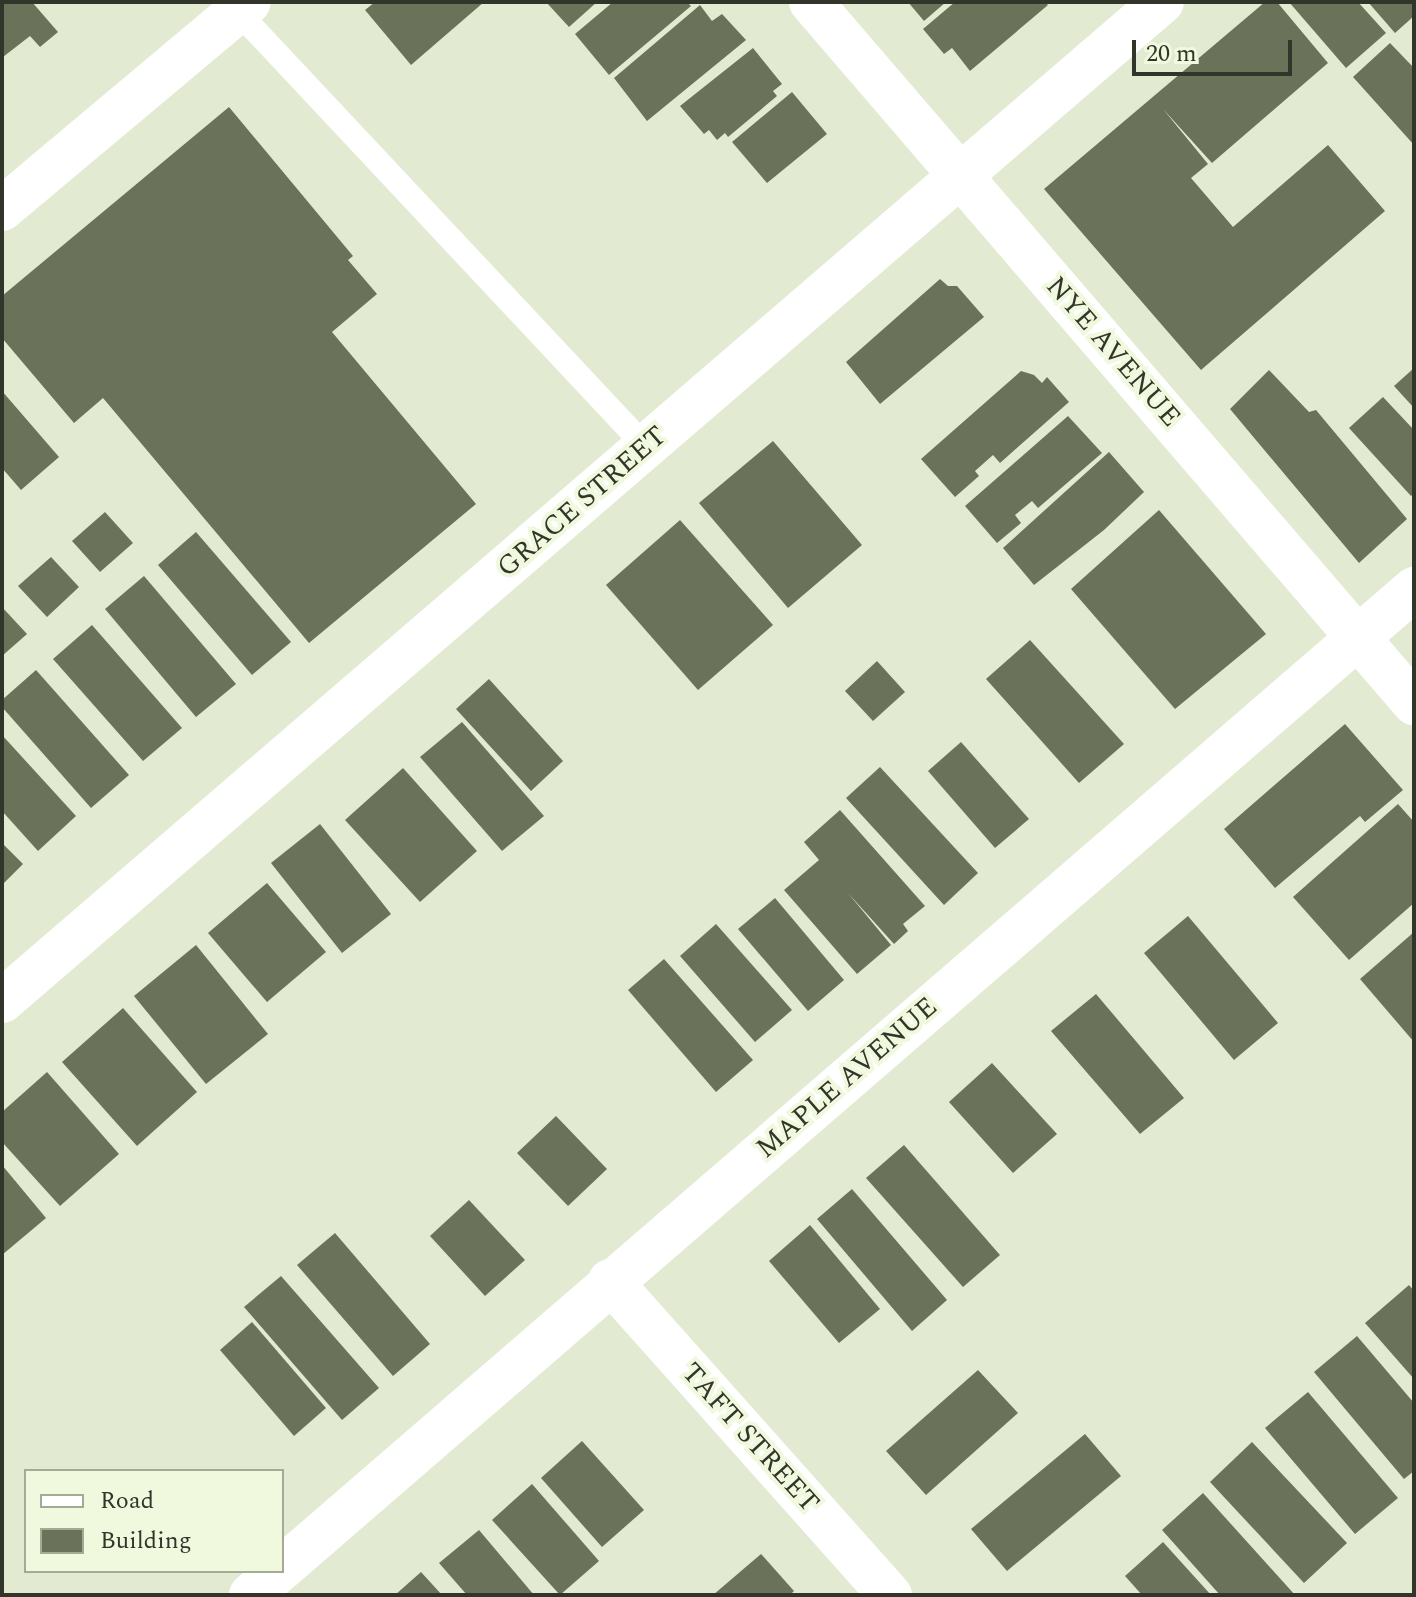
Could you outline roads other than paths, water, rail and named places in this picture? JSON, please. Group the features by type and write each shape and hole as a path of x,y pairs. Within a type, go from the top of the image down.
{"street":[{"name":"NYE AVENUE","path":"811,2 1414,703"},
{"name":"GRACE STREET","path":"2,1001 1162,2"},
{"path":"2,209 243,7"},
{"name":"MAPLE AVENUE","path":"284,1566 610,1281 1414,589"},
{"name":"TAFT STREET","path":"610,1281 890,1595"},
{"name":"MAPLE AVENUE","path":"251,1595 277,1573"}],"lane":[{"path":"243,7 646,447"}]}
